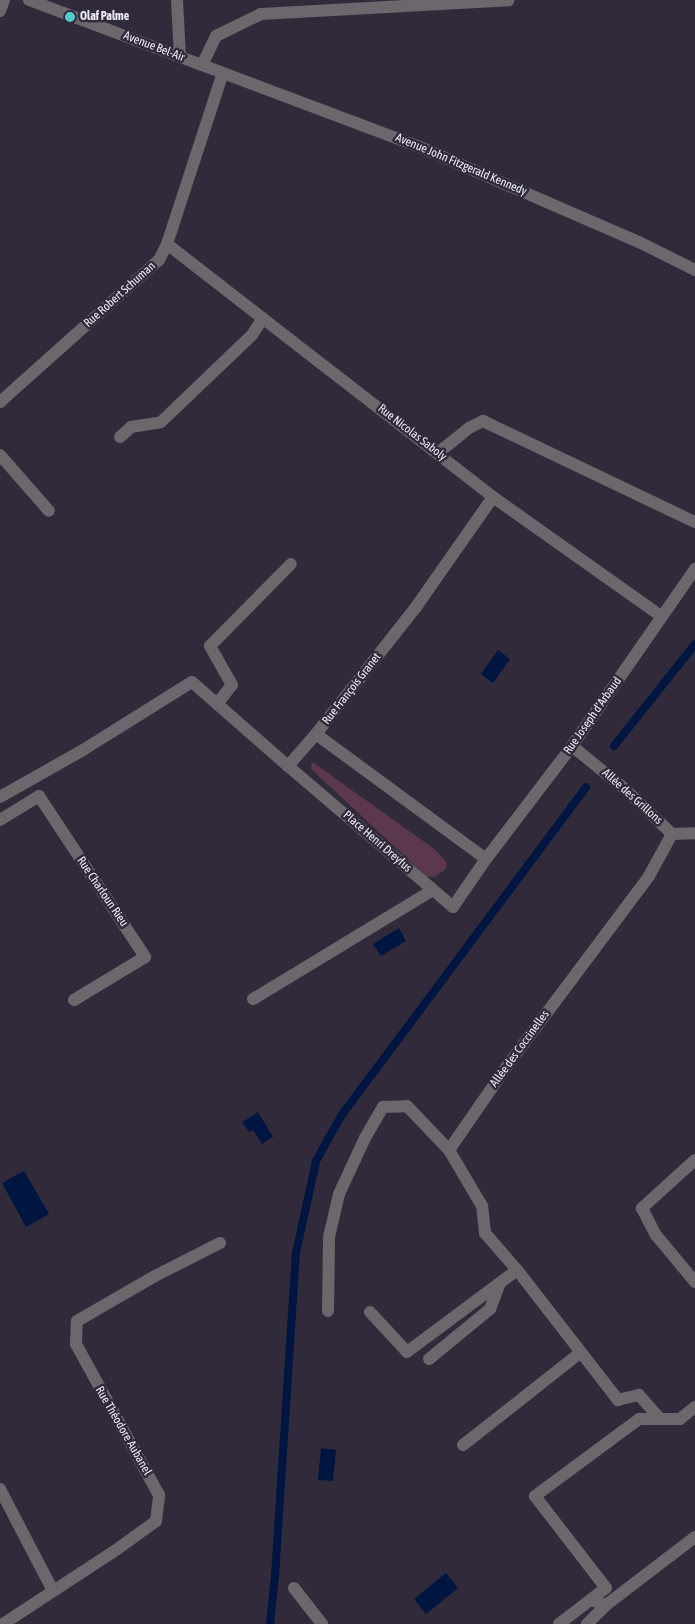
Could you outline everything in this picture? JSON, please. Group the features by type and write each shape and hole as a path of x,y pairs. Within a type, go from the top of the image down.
{"street":[{"path":"0,11 4,0"},
{"name":"Avenue Bel-Air","path":"29,0 223,73"},
{"path":"177,0 180,57"},
{"path":"202,65 216,36 261,14 403,3 509,0"},
{"name":"Rue Robert Schuman","path":"0,402 159,260 167,244 223,73"},
{"name":"Avenue John Fitzgerald Kennedy","path":"223,73 420,147 639,242 695,270"},
{"name":"Rue Nicolas Saboly","path":"167,244 493,497 661,616"},
{"path":"120,437 131,427 161,422 252,335 264,318"},
{"path":"438,454 469,428 484,421 695,522"},
{"path":"0,456 49,511"},
{"name":"Rue François Granet","path":"486,860 316,734 416,607 493,497"},
{"path":"217,704 232,685 210,646 291,564"},
{"name":"Rue Joseph d'Arbaud","path":"486,860 572,746 695,569"},
{"name":"Place Henri Dreyfus","path":"0,797 83,750 192,682 453,907 486,860"},
{"path":"288,766 316,734"},
{"name":"Allée des Grillons","path":"572,746 618,784 672,834 695,833"},
{"name":"Rue Charloun Rieu","path":"0,820 39,796 145,957 74,1000"},
{"name":"Allée des Coccinelles","path":"449,1150 507,1066 649,876 672,834"},
{"path":"253,999 433,890"},
{"path":"328,1311 329,1237 339,1194 365,1138 383,1107 407,1106 449,1150 482,1206 484,1232 518,1270 580,1353 618,1400 639,1395 660,1419"},
{"path":"695,1160 642,1208 656,1235 695,1282"},
{"name":"Rue Théodore Aubanel","path":"3,1624 156,1521 159,1495 76,1344 77,1321 155,1276 220,1243"},
{"path":"370,1312 407,1352 518,1270"},
{"path":"429,1358 490,1309 500,1283"},
{"path":"463,1445 580,1353"},
{"path":"559,1624 606,1588 535,1496 639,1419 680,1420 695,1407"},
{"path":"0,1489 53,1591"},
{"path":"587,1624 606,1605 695,1537"},
{"path":"294,1588 322,1624"},
{"path":"591,1600 606,1605"}],"shaded area":[{"path":"314,763 434,849 446,861 447,868 435,877 426,876 312,770 311,764"}],"water":[{"path":"498,650 510,659 493,683 481,674"},
{"path":"399,928 406,941 381,956 373,944"},
{"path":"258,1112 273,1137 262,1144 253,1130 249,1132 242,1122"},
{"path":"24,1171 49,1214 26,1227 2,1183"},
{"path":"321,1448 336,1450 333,1481 318,1480"},
{"path":"446,1573 458,1588 426,1614 414,1599"}],"waterway":[{"path":"614,746 695,644"},
{"path":"270,1624 275,1576 296,1253 316,1161 341,1116 586,787"}],"place":[{"name":"Olaf Palme","path":"70,17"}]}
